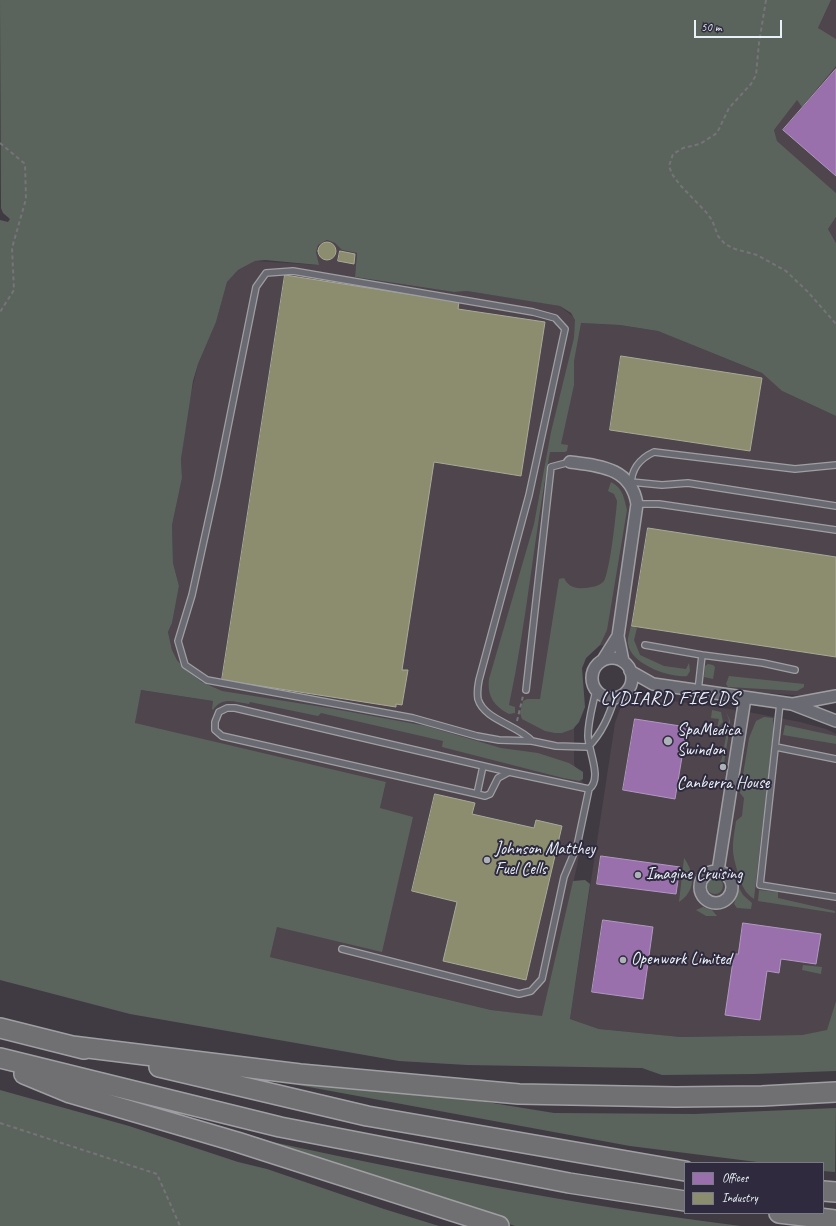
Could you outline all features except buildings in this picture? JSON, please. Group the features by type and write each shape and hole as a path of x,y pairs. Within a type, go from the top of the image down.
{"highway":[{"path":"0,1028 254,1091 367,1116 684,1171"},
{"path":"72,1046 308,1075 519,1094 676,1097 762,1096 836,1092"},
{"path":"0,1058 280,1127 569,1183 684,1201"},
{"path":"0,1065 70,1093 244,1144 499,1226"},
{"path":"824,1191 836,1192"},
{"path":"787,1214 836,1220"}],"street":[{"path":"570,462 611,469 631,484 636,494 637,504 618,636 623,661 630,671 653,684 780,703 792,704 836,696"},
{"path":"604,660 618,636"},
{"path":"623,661 610,658 604,660 596,666 592,674 593,683 596,690 602,695 615,697 627,691 653,684"},
{"path":"627,691 631,678 630,671"},
{"path":"718,871 745,698"},
{"path":"792,704 836,721"}],"lane":[{"path":"532,741 526,734 494,717 485,710 478,698 479,680 529,495 565,328 555,318 533,312 293,271 266,273 256,287 217,481 192,595 178,641 185,665 207,680 413,718 500,740 532,741 556,746 588,747"},
{"path":"836,465 795,469 654,452 642,457 637,463 631,484 662,485 688,483 836,506"},
{"path":"526,690 551,467 570,462"},
{"path":"637,504 659,504 836,530"},
{"path":"645,645 702,655 764,663 795,670"},
{"path":"698,691 702,655"},
{"path":"342,949 519,994 531,990 542,979 564,877 577,846 589,790 593,784 594,764 588,747 589,720 596,690"},
{"path":"588,747 601,732 615,697"},
{"path":"780,703 760,885 836,897"},
{"path":"509,772 498,778 494,783 493,791 485,796 222,736 215,730 216,715 222,709 235,708 589,790"},
{"path":"776,747 836,759"},
{"path":"477,794 483,766"}],"path":[{"path":"766,0 758,43 756,75 751,84 729,108 717,133 700,144 683,148 673,154 669,166 672,174 680,185 712,220 718,236 725,244 735,249 756,255 786,271 808,292 836,324"},
{"path":"0,143 25,164 26,199 12,248 14,290 0,312"},
{"path":"516,728 520,703 526,690"},
{"path":"0,1123 157,1174 180,1226"}],"shaded area":[{"path":"0,0 831,0 818,28 836,39 836,66 802,107 797,100 774,130 777,141 836,193 836,217 828,229 836,243 836,416 782,391 762,373 658,331 620,325 581,323 574,361 574,385 561,444 568,445 567,451 550,452 544,484 521,642 509,705 515,707 515,713 509,714 499,708 490,695 489,679 534,524 551,432 574,338 575,320 571,313 560,306 467,291 454,292 355,277 357,253 342,250 335,243 327,240 318,245 316,252 319,265 265,260 255,261 238,270 227,282 216,322 198,364 193,381 181,459 182,478 172,525 173,563 179,586 172,623 168,632 172,650 177,660 186,670 202,682 222,691 329,708 426,726 501,748 538,753 569,763 583,772 583,779 579,781 563,778 442,747 443,741 321,713 318,716 250,702 249,704 225,701 220,703 213,710 213,701 141,690 135,723 386,782 380,808 413,817 382,952 277,927 270,957 491,1010 542,1016 573,881 585,880 590,884 570,1019 599,1029 681,1037 802,1035 827,1030 836,1001 836,1071 662,1075 642,1068 467,1065 399,1061 130,1014 0,980 0,220 8,222 10,219 3,213 1,208"},
{"path":"831,0 836,0 836,193 777,141 774,130 797,99 818,28"},
{"path":"836,217 836,243 828,229"},
{"name":"LYDIARD FIELDS","path":"328,240 335,243 342,250 357,253 355,277 454,292 467,291 545,303 560,306 581,323 620,325 658,331 762,373 782,391 836,416 836,692 805,696 726,690 665,680 647,676 631,662 622,649 600,645 586,658 578,679 582,706 574,729 574,764 589,796 577,866 543,1017 491,1010 270,957 277,927 380,808 386,783 135,724 140,690 213,701 215,688 202,682 186,670 177,660 172,650 168,632 172,623 179,586 173,563 172,525 182,478 181,459 188,406 198,364 216,322 227,282 238,270 255,261 318,265 316,252 318,245"},
{"path":"611,482 621,490 627,510 607,630 600,645 586,658 582,668 585,707 579,722 573,729 562,733 545,731 522,719 520,713 523,701 527,699 540,699 559,579 564,578 567,583 574,587 580,588 589,588 604,581 610,555 617,501 614,494 608,491"},
{"path":"631,625 637,628 634,640 640,655 664,666 686,669 689,663 690,671 687,676 671,675 661,672 636,658 628,644"},
{"path":"708,664 715,667 713,679 704,677 705,666"},
{"path":"729,676 804,684 804,687 797,691 728,687 726,684"},
{"path":"646,697 743,711 800,722 826,729 836,734 836,1001 827,1031 802,1035 681,1037 599,1029 570,1019 615,723 620,709 631,700"},
{"path":"712,710 721,712 723,722 717,728 719,719 711,718"},
{"path":"726,712 730,720 730,726 724,763 720,762 729,720"},
{"path":"764,717 773,718 773,733 754,899 746,892 741,883 733,854 733,843 736,821 742,816 744,798 740,793 749,738 756,721"},
{"path":"785,725 836,736 836,744 783,735"},
{"path":"684,858 688,864 692,876 692,882 685,898 679,902"},
{"path":"712,878 718,878 723,883 721,892 718,894 712,894 707,889 707,883"},
{"path":"739,888 743,895 752,903 751,909 737,908 734,904"},
{"path":"759,890 778,892 778,898 835,911 835,913 758,901"},
{"path":"703,907 712,910 717,916 706,916 696,910"},
{"path":"803,965 822,967 821,974 802,970"},
{"path":"300,1082 449,1096 554,1113 695,1114 836,1108 835,1172 824,1171 824,1162 757,1162 630,1146 298,1085"},
{"path":"0,1090 129,1126 238,1162 267,1169 439,1226 0,1226"},
{"path":"249,1137 494,1187 617,1209 741,1226 515,1226"}],"place":[{"name":"SpaMedica Swindon","path":"668,741"},
{"name":"Canberra House","path":"723,767"},
{"name":"Johnson Matthey Fuel Cells","path":"487,860"},
{"name":"Imagine Cruising","path":"638,875"},
{"name":"Openwork Limited","path":"623,960"}],"district":[{"name":"LYDIARD FIELDS","path":"670,699"}]}
